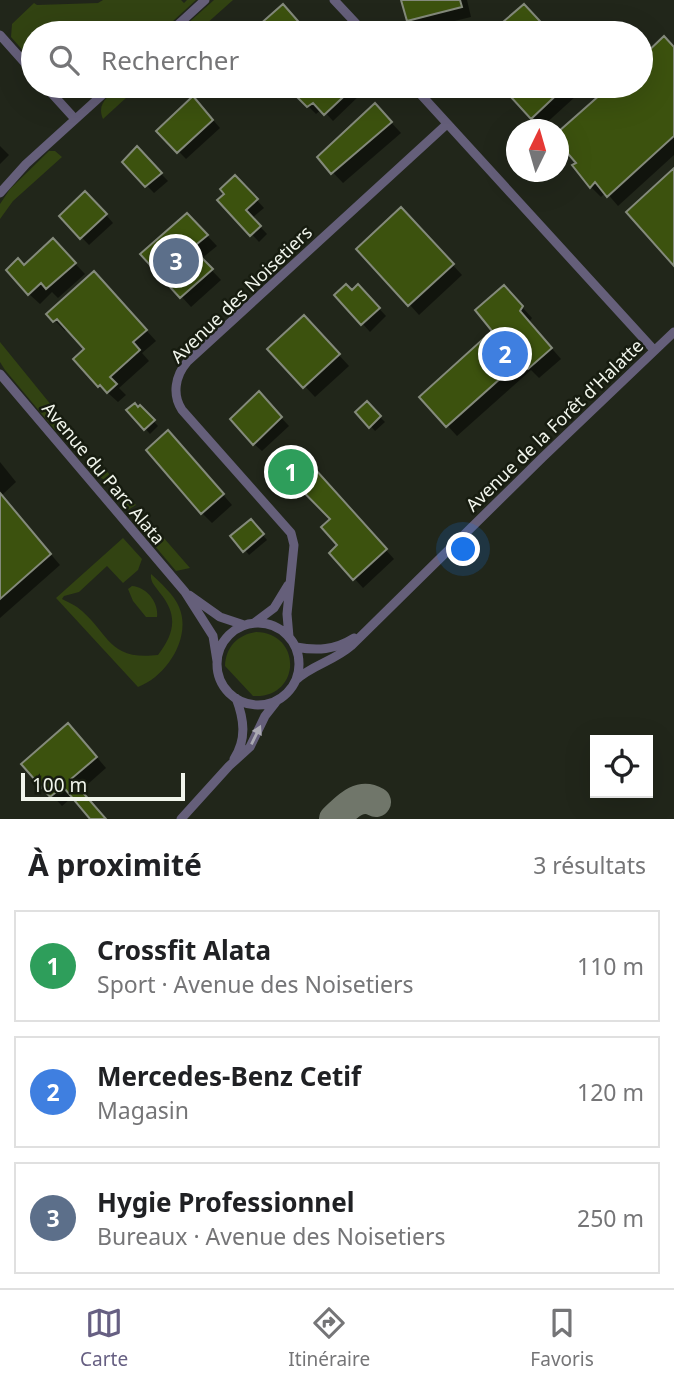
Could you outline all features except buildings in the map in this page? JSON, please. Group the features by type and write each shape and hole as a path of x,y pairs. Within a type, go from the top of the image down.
{"street":[{"path":"182,21 205,0"},
{"path":"334,0 354,21"},
{"path":"0,35 21,59"},
{"path":"56,98 75,119"},
{"path":"0,193 19,170 99,98"},
{"path":"424,98 654,350"},
{"name":"Avenue des Noisetiers","path":"289,637 287,621 294,552 291,533 182,410 177,398 177,378 187,362 447,124"},
{"name":"Avenue de la Forêt d'Halatte","path":"296,680 311,668 345,651 674,332"},
{"name":"Avenue du Parc Alata","path":"0,374 185,592 214,636 217,661"},
{"name":"Avenue des Noisetiers","path":"248,624 274,608 290,580"},
{"name":"Avenue du Parc Alata","path":"185,592 220,617 248,624"},
{"path":"181,819 250,747 265,716 296,680 299,666 296,647 289,637 274,626 248,624 226,639 217,661 219,676 236,698 254,705 278,700"},
{"name":"Avenue de la Forêt d'Halatte","path":"296,647 317,650 332,648 346,643 367,629"},
{"path":"229,766 243,737 242,718 236,698"}],"green space":[{"path":"103,0 181,0 184,3 187,0 196,0 173,21 21,21 21,48 11,37 12,24 34,3 98,3"},
{"path":"214,0 233,0 209,21 190,21"},
{"path":"107,98 126,98 103,119 102,104"},
{"path":"49,151 55,151 62,157 13,201 0,219 0,204 10,189"},
{"path":"0,342 69,427 64,432 56,431 5,370 0,362"},
{"path":"97,460 136,505 128,510 120,507 118,496 112,487 93,474 91,468"},
{"path":"142,512 190,568 176,571 137,525 137,518"},
{"path":"123,538 142,559 138,570 123,583 107,566 79,592 62,599 88,616 118,649 141,656 158,655 168,639 172,624 170,609 152,582 151,574 171,594 182,619 179,643 167,665 149,682 138,687 56,598"},
{"path":"132,586 143,589 151,597 156,606 157,617 146,617 133,601 128,589"},
{"path":"256,632 271,635 282,643 288,653 290,666 280,687 269,694 253,696 225,666 234,643 243,636"}],"taxiway":[{"path":"334,819 358,800 370,799 376,802"}],"place":[{"name":"Hygie Professionnel","path":"176,261"},
{"name":"Mercedes-Benz Cetif","path":"505,354"},
{"name":"Crossfit Alata","path":"291,472"}]}
